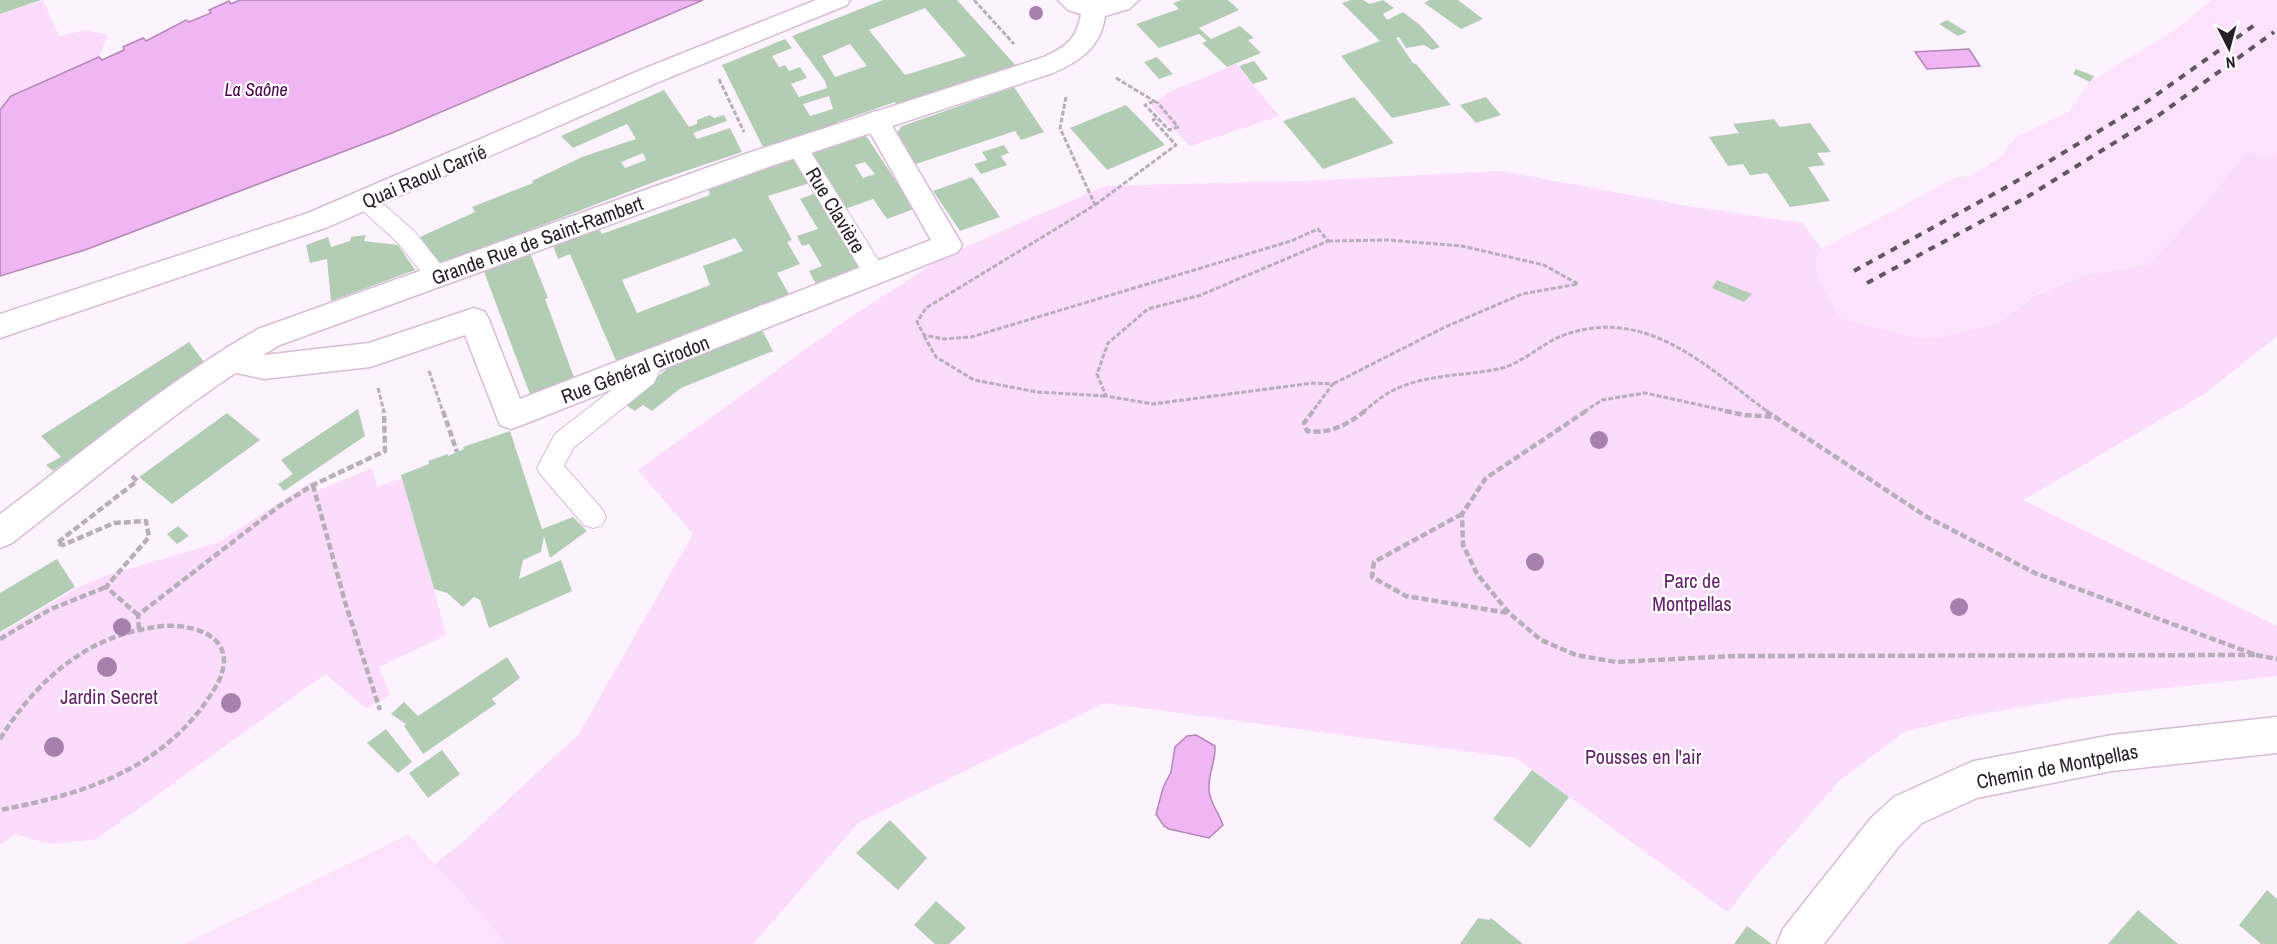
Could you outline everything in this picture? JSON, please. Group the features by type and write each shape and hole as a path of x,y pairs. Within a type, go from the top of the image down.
{"street":[{"name":"Quai Raoul Carrié","path":"0,326 318,220 722,47 838,0"},
{"path":"1070,0 1080,7 1094,10 1111,8 1127,0"},
{"name":"Grande Rue de Saint-Rambert","path":"0,532 103,452 238,355 269,337 797,146 876,120 921,109 1037,69 1064,58 1082,43 1088,35 1094,10"},
{"name":"Rue Général Girodon","path":"238,355 248,364 264,367 370,355 474,320 511,416 948,245 876,120"},
{"name":"Chemin de Montpellas","path":"1798,944 1885,832 1908,810 1974,780 2112,753 2277,735"}],"lane":[{"name":"Rue Clavière","path":"797,146 875,274"},
{"path":"366,201 406,237 438,277"},
{"path":"593,517 550,468 564,441 631,389 645,376 651,363"}],"path":[{"path":"974,0 1037,69"},
{"path":"722,47 733,58 712,67 758,160"},
{"path":"1116,78 1154,100 1178,127 1169,130 1145,105 1154,100"},
{"path":"1066,98 1059,128 1095,205"},
{"path":"1158,118 1154,120 1176,146 1095,205 926,308 917,322 936,357 974,380 1037,392 1106,396 1153,404 1313,383 1333,384"},
{"path":"924,335 944,339 971,337 1291,241 1318,229 1328,241"},
{"path":"1106,396 1096,374 1108,343 1148,309 1201,295 1328,241 1389,240 1462,246 1544,265 1578,284 1522,294 1443,328 1333,384 1304,423 1307,432 1316,434 1346,425 1394,390 1414,383 1516,364 1568,333 1617,325 1647,332 1668,340 1775,417 1927,517 2035,573 2256,655"},
{"path":"437,392 456,452"},
{"path":"1509,613 1406,596 1372,577 1374,562 1462,514 1486,478 1602,400 1646,393 1745,415 1775,417"},
{"path":"138,615 278,507 313,485 385,451 384,412"},
{"path":"0,639 51,609 106,587 149,537 146,521 131,518 103,527 63,546 57,543 138,481"},
{"path":"313,485 345,602 380,711"},
{"path":"1462,514 1463,545 1477,574 1509,613 1541,640 1575,655 1616,662 1735,656 2256,655 2277,658"},
{"path":"106,587 138,615 139,629"},
{"path":"0,738 2,731 24,704 56,670 96,645 139,629 168,625 188,627 215,639 222,653 224,672 195,720 146,761 105,780 34,804 0,810"}],"shaded area":[{"path":"2212,0 2277,0 2277,152 2196,215 2148,265 2085,275 2034,295 1997,324 1945,336 1927,339 1907,336 1839,318 1817,277 1816,257 1822,249 1957,177 1969,177 2000,158 2016,137 2069,112 2090,82 2174,31"},
{"path":"408,835 502,938 504,944 185,944"}],"green space":[{"path":"43,0 59,36 85,30 108,35 99,57 11,96 0,110 0,14"},
{"path":"1236,64 1279,116 1190,146 1151,106 1169,92"},
{"path":"2248,152 2267,160 2277,152 2277,336 2204,394 2023,500 2277,626 2277,676 2074,698 1968,716 1904,732 1840,780 1754,878 1728,912 1516,758 1104,703 858,823 753,944 504,944 502,938 435,864 463,842 579,734 693,534 638,470 848,319 945,256 1105,186 1307,181 1502,171 1688,206 1802,223 1822,249 1816,257 1817,277 1839,318 1927,339 1997,324 2034,296 2085,275 2148,265 2196,215"},
{"name":"Jardin Secret","path":"372,468 377,487 403,478 446,635 379,667 390,695 366,708 325,674 96,839 51,844 15,834 0,845 0,634 77,588 108,575 217,543 311,482 315,492"}],"water":[{"name":"La Saône","path":"240,0 703,0 392,133 85,250 0,276 0,110 11,96 99,57 102,60 143,38 146,41 186,20 189,22 211,13 209,10 229,1 231,4"},
{"path":"1969,49 1980,66 1927,69 1915,52"},
{"path":"1196,735 1215,746 1209,794 1223,825 1209,838 1169,829 1164,826 1156,814 1163,788 1171,772 1175,747 1187,736"}],"building":[{"path":"0,0 41,0 0,14"},
{"path":"883,0 957,0 1017,67 897,106 895,102 838,122 838,124 763,147 722,65 785,39 792,48 772,56 779,67 785,65 789,71 800,67 807,78 791,84 799,97 827,88 825,81 792,36","holes":["925,8 966,56 905,75 869,30","850,44 867,66 835,77 822,56","829,96 833,109 810,116 803,104"]},
{"path":"1181,0 1228,0 1239,10 1199,28 1211,39 1240,26 1254,38 1248,40 1261,53 1227,67 1202,43 1207,41 1199,34 1159,48 1136,24 1179,9 1173,3"},
{"path":"1363,0 1370,4 1383,0 1394,8 1383,14 1387,20 1403,12 1420,25 1440,47 1432,50 1424,45 1406,48 1399,37 1396,38 1413,63 1451,105 1392,118 1341,56 1380,41 1342,3"},
{"path":"1429,0 1458,0 1483,19 1461,29 1424,3"},
{"path":"1947,20 1967,32 1958,36 1939,24"},
{"path":"1157,57 1173,74 1159,79 1144,62"},
{"path":"1254,61 1268,79 1253,84 1239,66"},
{"path":"2076,69 2094,76 2090,82 2073,74"},
{"path":"1014,87 1044,132 1021,140 1015,131 916,164 896,134 902,126"},
{"path":"664,90 689,127 697,124 697,120 710,115 714,118 724,115 727,121 693,133 697,139 730,128 742,152 659,180 441,264 420,237 475,212 472,207 533,183 532,181 582,157 636,139 627,124 573,148 561,136","holes":["643,153 646,160 625,168 621,162"]},
{"path":"1354,97 1394,143 1323,169 1283,121"},
{"path":"1486,97 1501,115 1476,123 1460,105"},
{"path":"1126,105 1165,145 1107,170 1070,128"},
{"path":"1774,119 1780,127 1810,123 1831,152 1817,153 1825,165 1808,167 1830,201 1790,207 1767,173 1750,175 1743,164 1728,166 1709,137 1739,133 1733,124"},
{"path":"865,134 914,209 887,219 873,199 845,209 810,153","holes":["865,162 875,174 863,178 855,165"]},
{"path":"1004,145 1009,153 1001,156 1007,165 981,174 974,164 987,160 982,152"},
{"path":"795,158 810,183 768,196 792,240 787,242 800,264 777,273 790,296 617,363 570,254 558,259 553,245 599,228 602,234 710,195 708,189","holes":["735,238 743,251 703,266 710,285 637,313 622,280"]},
{"path":"972,177 1000,217 960,231 933,191"},
{"path":"816,193 863,269 817,286 809,271 822,266 809,244 802,246 797,236 818,229 800,199"},
{"path":"366,235 364,241 398,245 415,270 331,301 327,259 310,263 306,245 328,237 331,247 350,241 351,237"},
{"path":"530,253 548,298 545,299 575,380 531,397 483,269"},
{"path":"1717,280 1752,294 1744,302 1712,288"},
{"path":"762,330 773,351 681,388 652,411 643,405 635,411 623,403 670,367"},
{"path":"189,342 204,362 53,471 46,465 61,457 41,436"},
{"path":"358,409 365,436 284,491 278,484 293,474 281,460"},
{"path":"227,413 260,440 172,504 139,477"},
{"path":"510,431 542,529 573,517 587,531 550,558 544,536 541,552 523,560 519,579 561,560 572,591 489,628 480,600 474,597 463,607 447,593 434,589 401,475 429,464 428,461 448,454 448,456 464,449 463,447"},
{"path":"178,526 189,536 177,544 167,534"},
{"path":"57,559 75,587 0,632 0,593"},
{"path":"507,657 520,678 492,699 496,704 423,754 404,726 406,724 391,714 404,702 418,716"},
{"path":"386,729 412,762 398,773 367,743"},
{"path":"442,750 460,774 428,798 409,773"},
{"path":"1532,770 1569,797 1530,848 1493,819"},
{"path":"890,820 927,858 898,890 856,853"},
{"path":"2267,890 2277,899 2277,944 2261,944 2239,925"},
{"path":"936,901 966,928 949,944 935,944 914,925"},
{"path":"2138,910 2178,944 2108,944"},
{"path":"1478,918 1489,920 1491,918 1523,944 1460,944"},
{"path":"1747,926 1772,944 1734,944"}],"railway":[{"path":"1854,271 2010,185 2142,105 2256,24"},
{"path":"1867,283 2027,197 2159,115 2274,32"}],"park label":[{"name":"Parc de Montpellas","path":"1692,592"},
{"name":"Pousses en l'air","path":"1643,756"}]}
